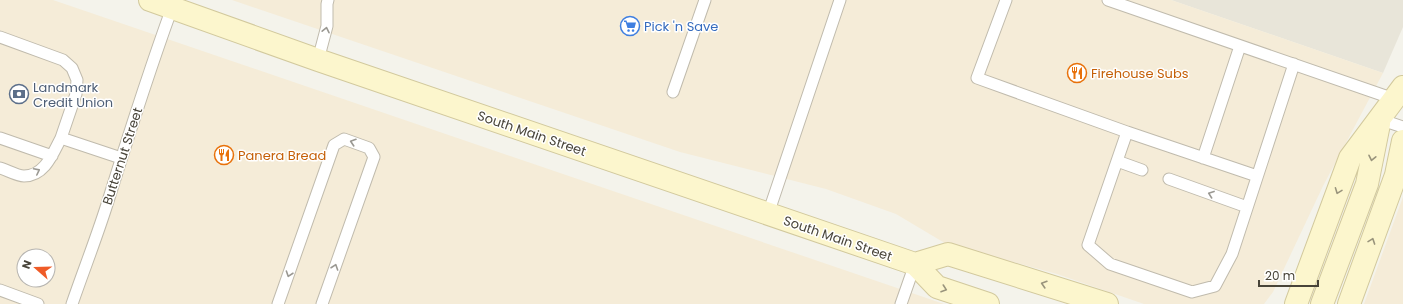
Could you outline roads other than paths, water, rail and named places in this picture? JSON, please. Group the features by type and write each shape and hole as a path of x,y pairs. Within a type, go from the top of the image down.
{"main road":[{"name":"South Main Street","path":"150,0 318,60 915,264 937,287 988,304"},
{"path":"1296,304 1350,158 1379,119 1400,96"},
{"path":"1322,304 1367,184 1379,119"},
{"path":"1349,304 1396,175 1403,141"},
{"path":"915,264 948,254 1107,304"},
{"path":"1279,304 1315,254"}],"lane":[{"path":"318,60 327,26 326,4 328,0"},
{"path":"673,92 705,0"},
{"path":"768,214 840,0"},
{"path":"1006,0 977,78 1257,176"},
{"path":"1108,0 1294,64 1400,96"},
{"name":"Butternut Street","path":"72,304 109,198 157,48 172,8"},
{"path":"0,37 63,60 72,68 77,80 76,94 61,138 52,156 43,168 34,174 23,176 0,168"},
{"path":"1203,158 1240,46"},
{"path":"1128,132 1088,246 1110,264 1192,292 1215,286 1232,254 1294,64"},
{"path":"1379,119 1403,127"},
{"path":"0,138 52,156"},
{"path":"61,138 121,158"},
{"path":"278,304 334,145 344,139 369,148 374,157 322,304"},
{"path":"1117,161 1142,170"},
{"path":"1168,179 1247,207"},
{"path":"901,304 915,264"},
{"path":"0,290 38,304"}],"place":[{"name":"Pick 'n Save","path":"630,26"},
{"name":"Firehouse Subs","path":"1077,73"},
{"name":"Landmark Credit Union","path":"19,94"},
{"name":"Panera Bread","path":"224,155"}]}
